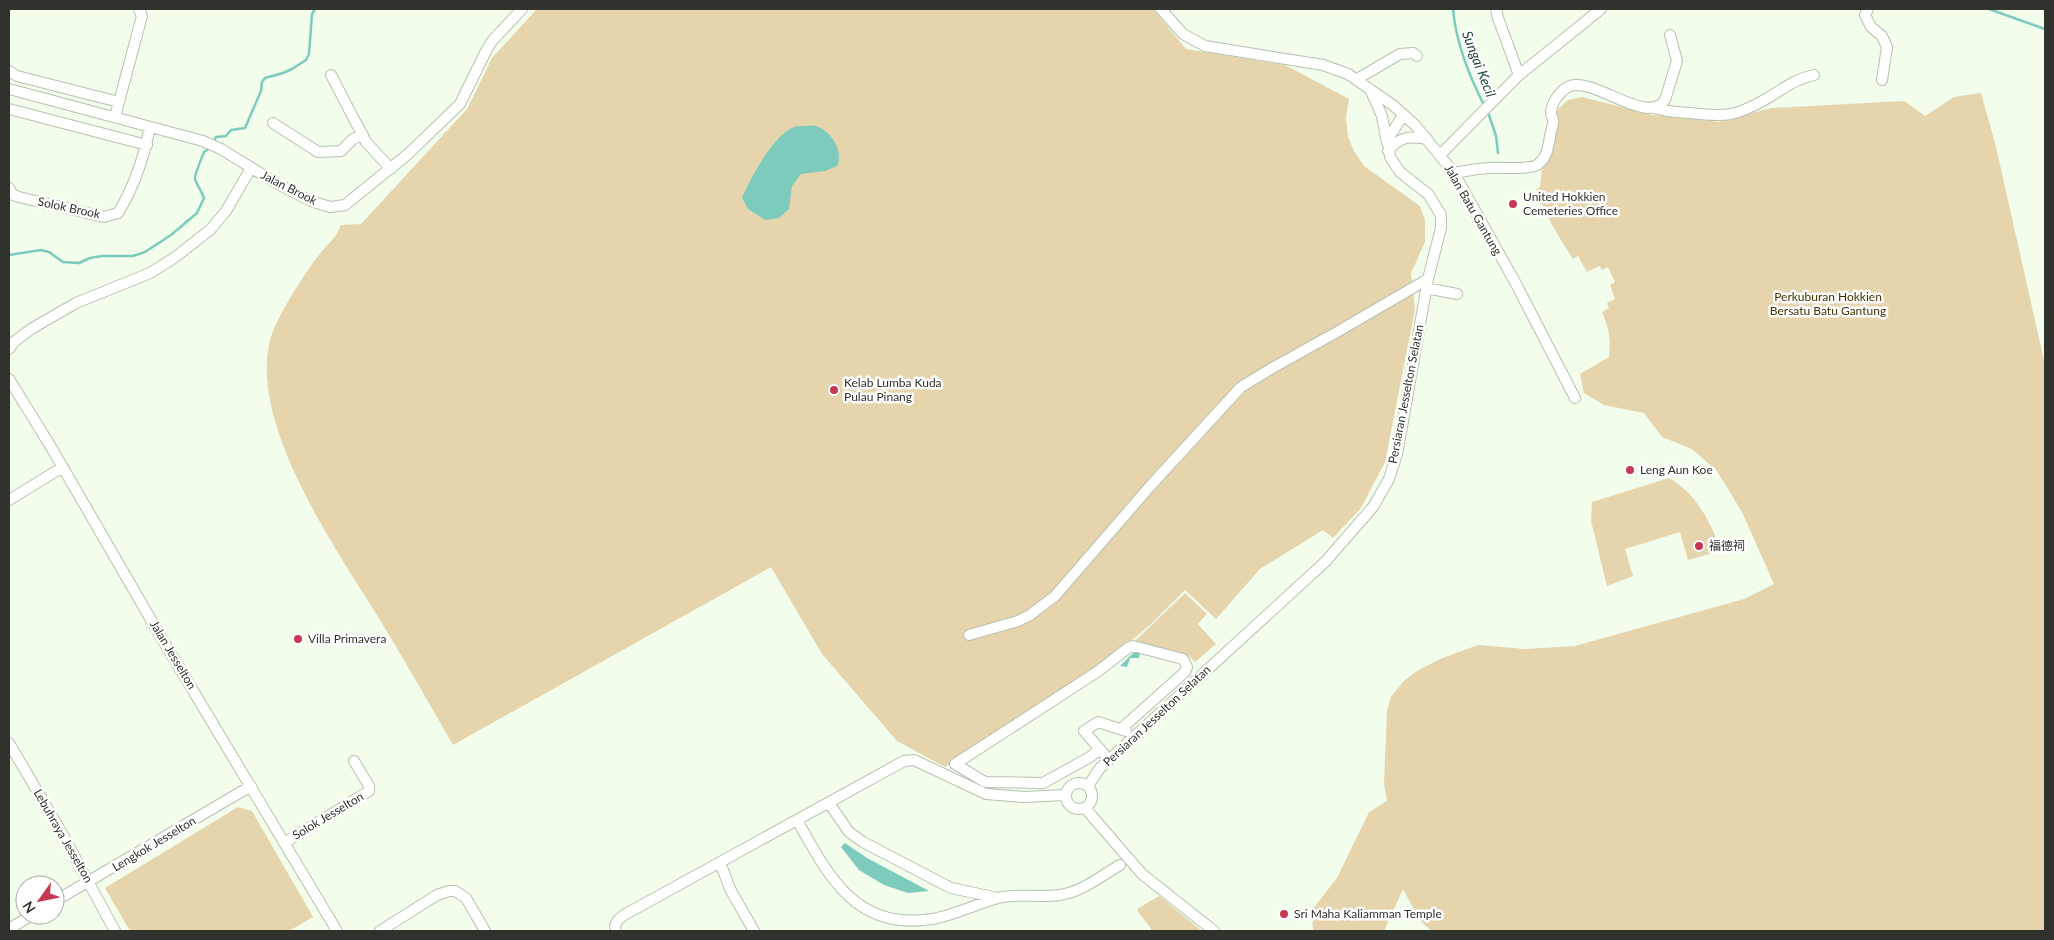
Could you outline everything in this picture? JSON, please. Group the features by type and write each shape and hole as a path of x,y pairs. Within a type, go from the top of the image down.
{"street":[{"path":"115,117 142,16 139,9"},
{"name":"Jalan Brook","path":"9,90 203,141 311,201 330,207 345,205 391,169 460,104 489,46 522,9"},
{"name":"Jalan Batu Gantung","path":"1161,9 1183,34 1205,46 1323,65 1356,79 1403,115 1427,140 1454,173 1515,282 1575,398"},
{"path":"1496,9 1519,74"},
{"path":"1440,155 1519,74 1587,14 1602,9"},
{"path":"1868,9 1864,15 1871,27 1882,36 1887,47 1882,80"},
{"path":"1655,108 1662,105 1665,100 1677,61 1670,35"},
{"path":"1356,79 1400,54 1413,53 1417,56"},
{"path":"9,71 17,76 119,102"},
{"path":"331,75 363,135 374,152 391,169"},
{"path":"1454,173 1511,166 1524,169 1536,165 1549,150 1554,121 1551,115 1552,108 1566,87 1574,85 1602,91 1632,104 1669,112 1702,116 1732,115 1754,106 1787,84 1814,75"},
{"name":"Persiaran Jesselton Selatan","path":"1088,786 1100,768 1325,562 1373,507 1389,479 1397,454 1427,283 1441,228 1441,215 1428,194 1400,172 1388,147 1382,116 1370,88"},
{"path":"9,108 147,145"},
{"path":"1388,147 1391,133 1403,115"},
{"path":"273,124 322,153 341,151 353,139 363,135"},
{"name":"Solok Brook","path":"9,189 13,195 19,197 104,217 118,213 130,191 147,145 150,127"},
{"path":"1388,147 1403,138 1414,137 1427,140"},
{"path":"9,349 14,342 31,329 76,303 150,273 174,258 210,230 226,211 251,168"},
{"path":"969,635 1018,621 1030,615 1055,596 1152,484 1241,387 1427,283 1457,294"},
{"name":"Jalan Jesselton","path":"9,379 337,931"},
{"path":"9,500 63,467"},
{"path":"1100,749 1090,757 1043,783 985,782 955,764 1097,672 1128,648 1133,646 1183,660 1188,667 1185,672 1121,729"},
{"path":"1109,760 1084,731 1098,722 1136,734"},
{"name":"Lebuhraya Jesselton","path":"9,742 115,931"},
{"path":"616,931 614,926 620,917 910,759 986,794 1024,797 1066,796"},
{"name":"Solok Jesselton","path":"284,843 368,791 369,786 354,761"},
{"path":"1076,783 1084,783 1088,786 1092,798 1085,808 1076,809 1068,804 1066,796 1068,787 1076,783"},
{"name":"Lengkok Jesselton","path":"65,895 251,786"},
{"path":"829,803 849,832 863,842 951,888 999,898"},
{"path":"1085,808 1142,874 1214,931"},
{"path":"797,820 839,888 865,910 899,920 934,918 999,898 1065,894 1080,888 1120,865"},
{"path":"720,862 730,889 754,931"},
{"path":"380,931 437,895 449,891 455,891 466,898 485,931"}],"green space":[{"name":"Kelab Lumba Kuda Pulau Pinang","path":"537,9 1153,9 1186,49 1285,65 1349,99 1346,118 1348,137 1354,151 1364,166 1420,206 1425,220 1425,242 1411,273 1415,310 1385,462 1361,508 1333,538 1323,530 1260,569 1216,619 1185,590 1150,625 1094,672 945,767 897,741 822,654 771,567 453,745 389,635 341,558 300,484 283,445 271,407 267,371 271,337 279,318 306,273 334,238 341,225 361,224 467,109 492,58"},
{"name":"Perkuburan Hokkien Bersatu Batu Gantung","path":"1981,93 1996,147 2045,365 2045,931 1431,931 1419,919 1403,889 1384,931 1313,931 1312,910 1337,878 1369,812 1387,801 1384,784 1387,711 1391,697 1404,681 1417,671 1440,659 1478,645 1525,649 1575,646 1744,599 1774,584 1742,512 1717,471 1692,449 1662,437 1644,413 1604,405 1584,393 1580,374 1609,357 1609,334 1602,312 1609,308 1607,303 1615,299 1610,285 1615,282 1608,267 1602,270 1599,266 1587,272 1578,256 1573,259 1543,208 1536,189 1540,187 1542,169 1549,160 1554,146 1556,111 1568,100 1582,97 1653,115 1719,122 1771,108 1904,101 1925,116 1954,97"},
{"path":"1669,478 1687,492 1702,511 1714,532 1721,553 1713,553 1688,560 1680,532 1625,549 1633,576 1607,586 1591,521 1592,502"},
{"path":"1185,593 1207,614 1198,624 1216,644 1195,662 1190,657 1134,642"},
{"path":"238,807 252,811 313,917 289,931 130,931 105,888"},
{"path":"1159,896 1202,931 1152,931 1137,909"}],"water":[{"path":"812,126 822,129 832,137 838,149 839,160 837,166 825,171 801,174 792,186 789,209 779,218 765,220 748,209 742,198 756,170 777,140 785,133 793,127"},
{"path":"1134,652 1140,653 1139,658 1130,658 1127,667 1120,666"},
{"path":"845,843 867,858 929,891 908,893 884,885 859,870 841,847"}],"waterway":[{"path":"213,143 216,137 226,136 231,130 245,128 265,78 283,73 306,60 309,54 312,14 315,9"},
{"name":"Sungai Kecil","path":"1453,9 1457,35 1464,59 1485,107"},
{"name":"Sungai Kecil","path":"1989,9 2045,29"},
{"name":"Sungai Kecil","path":"1488,112 1496,136 1498,153"},
{"path":"9,255 41,250 49,252 63,262 79,263 90,258 133,256 145,252 171,235 197,213 204,198 195,177 204,152 210,148"}],"place":[{"name":"United Hokkien Cemeteries Office","path":"1513,204"},
{"name":"Kelab Lumba Kuda Pulau Pinang","path":"834,390"},
{"name":"Leng Aun Koe","path":"1630,470"},
{"name":"福德祠","path":"1699,546"},
{"name":"Villa Primavera","path":"298,639"},
{"name":"Sri Maha Kaliamman Temple","path":"1284,914"}]}
